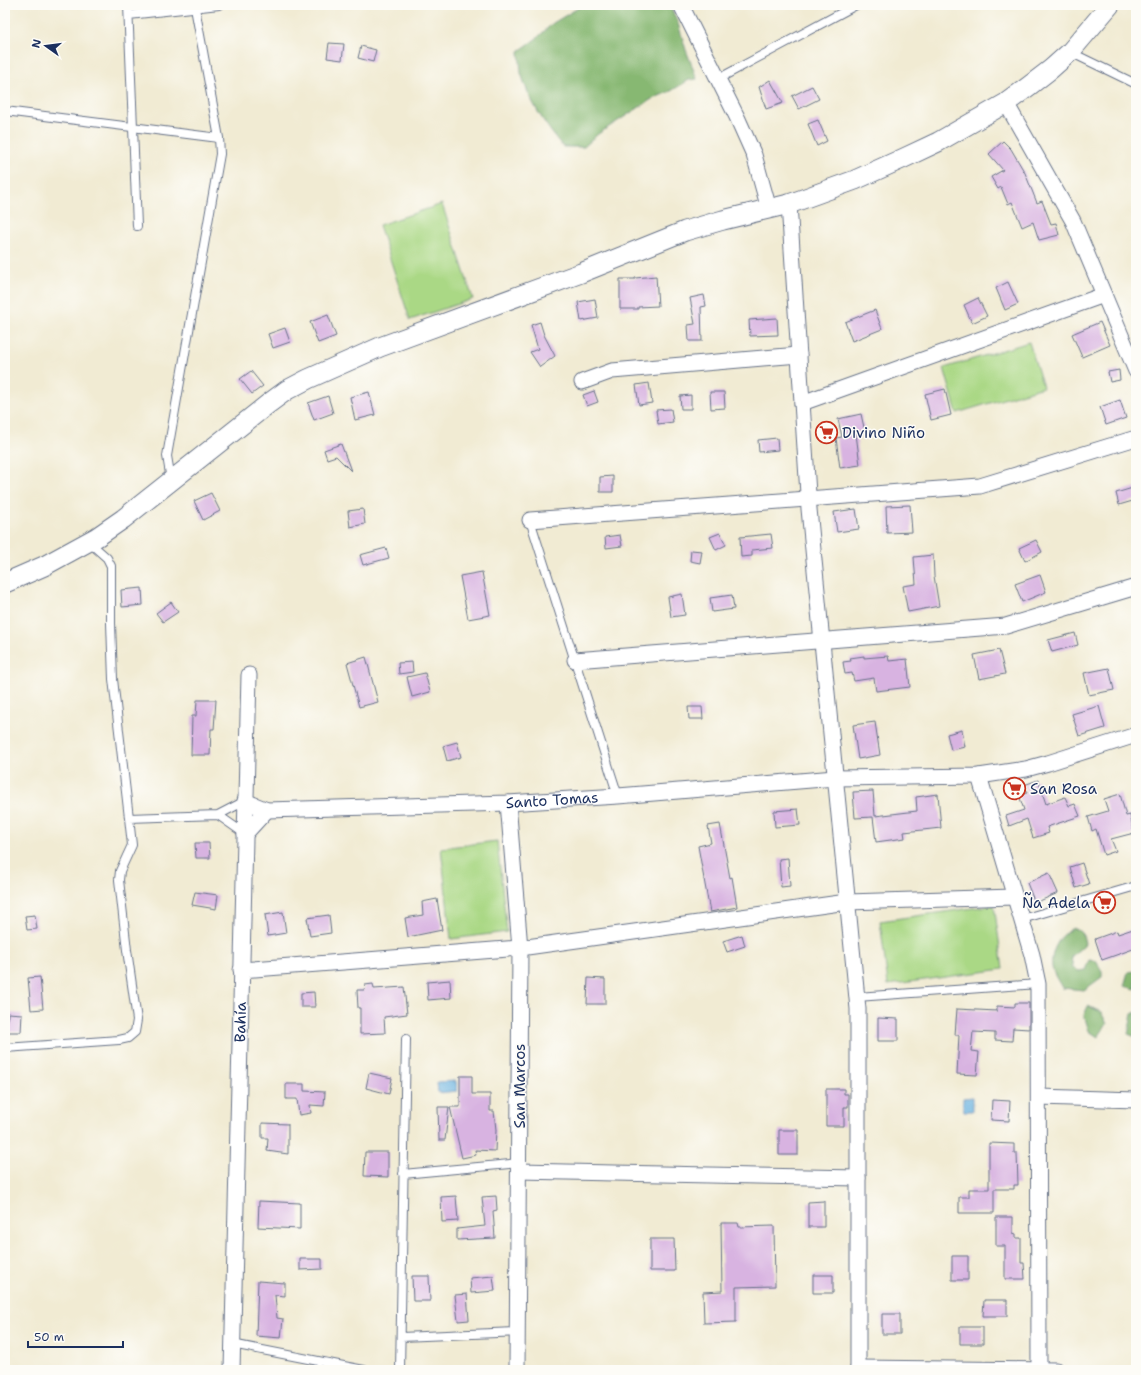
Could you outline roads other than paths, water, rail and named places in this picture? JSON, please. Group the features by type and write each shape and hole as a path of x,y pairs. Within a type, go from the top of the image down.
{"street":[{"path":"681,5 738,117 754,155 770,209"},
{"path":"5,583 44,566 88,542 123,518 287,390 329,369 387,345 581,273 685,231 789,204 855,180 938,142 1006,103 1051,69 1070,52 1110,5"},
{"path":"1006,103 1073,221 1136,371"},
{"path":"789,204 809,499 858,1009 858,1369 1056,1370"},
{"path":"802,403 1104,295"},
{"path":"582,382 612,371 799,355"},
{"path":"530,520 980,486 1136,438"},
{"path":"575,660 1006,626 1136,587"},
{"name":"Bahía","path":"232,1370 248,675"},
{"name":"Santo Tomas","path":"245,801 267,810 508,803 618,796 835,778 979,776 1048,764 1136,735"},
{"path":"979,776 1014,897 1022,919 1038,984 1039,1370"},
{"name":"San Marcos","path":"508,803 520,948 517,1370"},
{"path":"244,834 267,810"},
{"path":"242,970 520,948 847,902 1014,897"},
{"path":"1039,1097 1136,1100"},
{"path":"519,1167 858,1178"}],"lane":[{"path":"128,5 136,226"},
{"path":"129,15 219,5"},
{"path":"718,79 856,5"},
{"path":"171,481 167,456 220,150 195,8"},
{"path":"1070,52 1136,84"},
{"path":"5,111 219,138"},
{"path":"530,520 618,796"},
{"path":"5,1048 119,1040 128,1038 135,1032 137,1020 119,880 120,871 132,845 114,679 111,623 111,566 107,558 88,542"},
{"path":"129,818 218,815 245,801"},
{"path":"218,815 244,834"},
{"path":"1022,919 1136,886"},
{"path":"857,998 1038,984"},
{"path":"400,1370 406,1039"},
{"path":"404,1174 519,1167"},
{"path":"401,1337 518,1332"},
{"path":"232,1344 364,1370"}],"water":[{"path":"456,1081 457,1091 438,1093 437,1082"},
{"path":"973,1097 973,1111 963,1111 963,1098"}],"place":[{"name":"Divino Niño","path":"827,433"},
{"name":"San Rosa","path":"1015,789"},
{"name":"Ña Adela","path":"1105,903"}]}
